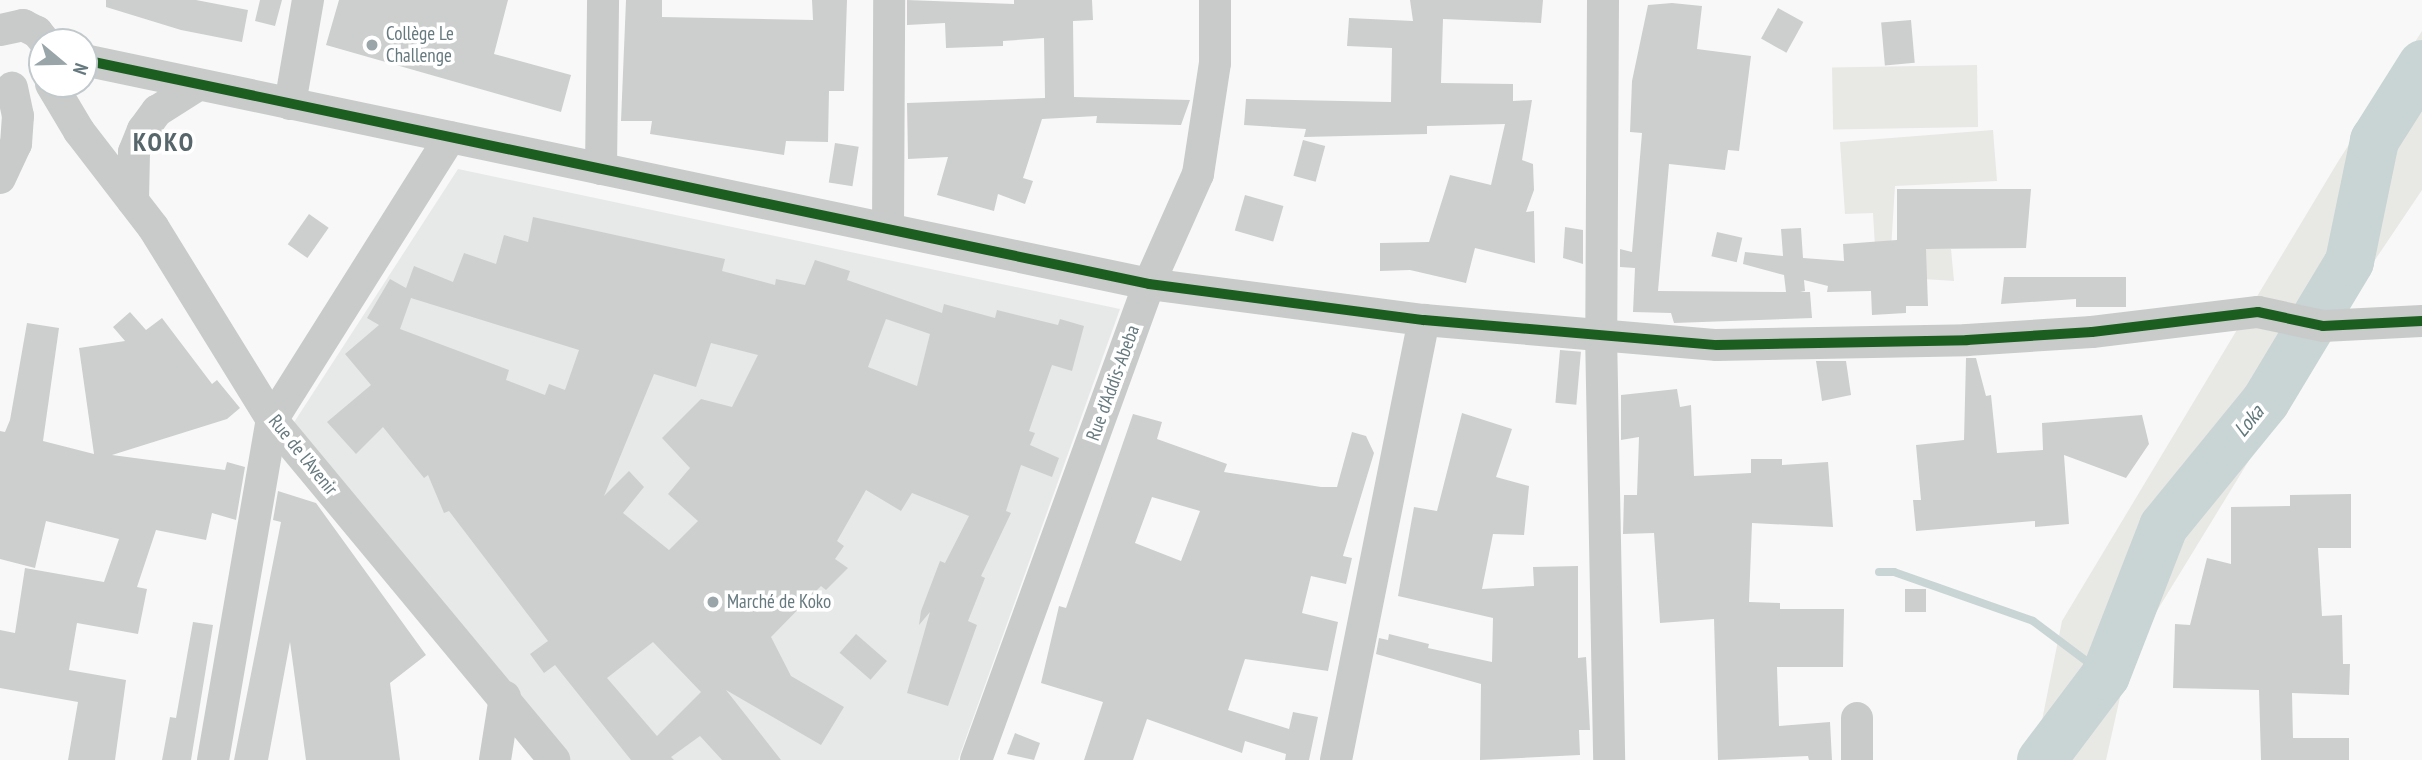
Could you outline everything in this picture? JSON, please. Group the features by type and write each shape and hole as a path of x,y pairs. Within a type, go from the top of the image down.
{"street":[{"path":"290,104 308,0"},
{"path":"601,169 603,0"},
{"path":"888,228 889,0"},
{"name":"Rue d'Addis-Abeba","path":"976,760 1149,284 1198,174 1215,63 1215,0"},
{"path":"1603,0 1601,333 1609,760"},
{"path":"98,65 1149,284 1424,320 1717,345 1968,341 2092,332 2258,312 2323,326 2422,321"},
{"path":"0,178 16,144 18,116 26,83"},
{"name":"Rue de l'Avenir","path":"26,83 79,131 133,201 272,420 505,697 554,760"},
{"path":"133,201 134,152 143,130 157,111 198,85"},
{"path":"213,760 272,420 450,137"},
{"path":"1336,760 1424,320"},
{"path":"495,760 505,697"},
{"path":"1857,718 1857,760"}],"shaded area":[{"path":"2422,31 2422,190 2338,315 2155,614 2125,675 2106,760 2034,760 2062,621 2339,160"},
{"path":"1977,65 1978,127 1833,130 1832,68"},
{"path":"1993,130 1997,181 1895,186 1891,249 1951,249 1954,281 1908,278 1875,247 1873,213 1845,214 1840,142"},
{"name":"Marché de Koko","path":"458,169 1120,309 958,760 545,760 280,444"}],"building":[{"path":"106,0 196,0 248,10 242,42 181,30 106,7"},
{"path":"260,0 282,0 275,26 255,21"},
{"path":"339,0 508,0 494,54 571,75 561,112 326,45"},
{"path":"626,0 662,0 662,17 813,20 812,0 847,0 844,91 829,91 828,142 786,141 784,155 650,134 652,121 621,121"},
{"path":"907,0 1014,4 1014,0 1092,0 1093,20 1073,21 1074,97 1190,100 1181,125 1096,123 1097,116 1042,119 1023,178 1033,181 1025,204 998,194 994,211 937,195 948,157 908,159 907,103 1045,98 1044,38 1003,41 1003,46 946,48 945,23 907,25"},
{"path":"1410,0 1543,0 1541,23 1443,19 1441,83 1513,84 1513,101 1532,100 1522,160 1533,164 1534,190 1526,212 1534,211 1535,263 1475,248 1466,283 1410,270 1380,271 1380,243 1429,242 1450,175 1491,185 1505,124 1427,126 1427,134 1304,137 1306,129 1244,125 1246,99 1391,102 1392,48 1347,46 1349,18 1413,21"},
{"path":"1672,3 1702,6 1697,49 1751,56 1739,151 1728,150 1725,170 1669,164 1658,291 1786,292 1784,275 1743,264 1745,252 1783,256 1781,229 1801,228 1803,258 1844,261 1843,244 1897,240 1897,189 2031,189 2026,248 1926,249 1928,306 1906,306 1906,313 1872,315 1871,291 1827,292 1828,286 1804,280 1805,291 1800,292 1810,292 1812,318 1674,323 1671,313 1633,312 1635,268 1620,267 1620,249 1632,252 1642,133 1630,132 1632,81 1648,5"},
{"path":"1778,8 1803,22 1786,53 1761,39"},
{"path":"1911,20 1915,63 1885,65 1881,23"},
{"path":"1303,140 1325,146 1316,182 1293,176"},
{"path":"835,143 859,147 852,186 829,183"},
{"path":"1245,195 1283,206 1273,242 1235,231"},
{"path":"309,214 329,228 307,258 288,244"},
{"name":"Marché de Koko","path":"533,217 725,259 722,271 775,285 776,279 805,285 815,260 850,271 847,280 942,313 944,304 995,318 997,310 1058,325 1060,319 1084,326 1072,371 1052,365 1029,431 1035,433 1030,445 1059,458 1052,477 1021,465 1006,511 1011,513 981,576 985,578 968,621 977,625 948,706 907,693 930,612 919,625 921,611 940,561 945,563 969,516 912,493 901,511 866,490 837,541 844,546 835,559 848,568 826,590 821,586 771,637 791,676 844,707 821,745 726,690 781,760 722,760 700,736 671,757 674,760 631,760 555,665 544,673 530,654 548,641 449,511 444,513 428,475 424,478 383,427 356,454 327,422 371,385 345,354 379,325 367,318 390,279 406,288 414,266 453,282 464,253 496,264 504,235 528,242","holes":["411,298 579,350 565,390 549,384 545,395 506,380 509,370 400,329","886,319 930,334 917,386 868,367","711,343 758,355 732,407 701,399 662,438 690,468 668,494 698,521 669,550 623,513 644,487 629,471 604,496 654,374 696,387","653,642 701,692 657,736 607,678"]},
{"path":"1565,227 1583,230 1583,264 1563,258"},
{"path":"1717,232 1742,238 1737,262 1711,256"},
{"path":"2004,277 2126,277 2126,307 2076,307 2076,299 2001,304"},
{"path":"130,312 146,330 162,318 212,384 217,380 240,408 227,419 112,455 225,470 227,462 245,467 236,520 212,513 206,540 156,530 137,587 147,589 138,634 77,623 69,670 126,680 115,760 68,760 78,702 0,688 0,630 15,633 25,568 104,582 119,539 46,521 35,568 0,559 0,431 5,432 10,420 27,323 59,328 43,441 94,454 79,348 125,341 113,327"},
{"path":"1560,350 1581,352 1576,405 1555,403"},
{"path":"1966,358 1976,358 1986,396 1991,395 1997,453 2043,450 2042,423 2142,415 2149,444 2126,478 2064,455 2069,524 2035,527 2035,521 1916,531 1913,500 1921,500 1916,445 1964,440"},
{"path":"1816,361 1846,361 1851,395 1822,401"},
{"path":"1677,389 1680,407 1691,405 1694,476 1751,473 1751,459 1782,459 1782,465 1828,462 1833,527 1752,523 1749,602 1780,603 1780,609 1844,609 1843,667 1777,667 1779,726 1830,722 1832,760 1809,760 1808,756 1718,760 1714,619 1660,623 1654,533 1623,534 1624,495 1637,495 1639,437 1621,440 1621,395"},
{"path":"1462,413 1512,429 1496,477 1529,486 1524,535 1493,534 1482,589 1534,586 1533,567 1578,566 1578,658 1586,657 1590,730 1579,730 1580,755 1480,760 1481,684 1376,654 1379,638 1388,640 1389,634 1429,644 1428,648 1492,662 1493,618 1398,596 1414,507 1437,511"},
{"path":"1133,414 1162,422 1157,439 1227,464 1224,472 1321,487 1337,487 1352,432 1366,436 1374,453 1343,556 1352,558 1346,584 1311,576 1302,613 1338,622 1328,671 1245,659 1228,710 1289,729 1293,712 1318,717 1309,760 1285,760 1286,754 1245,741 1242,753 1147,719 1133,760 1084,760 1103,702 1041,683 1059,606 1066,608","holes":["1152,497 1200,511 1181,561 1135,543"]},
{"path":"278,491 316,503 426,655 390,683 400,760 306,760 290,642 268,760 234,760 281,522 273,520"},
{"path":"2351,494 2351,548 2318,548 2322,616 2342,615 2343,664 2350,664 2349,695 2292,693 2293,738 2349,738 2349,760 2261,760 2259,690 2173,688 2175,624 2190,625 2207,558 2231,564 2231,507 2290,506 2290,495"},
{"path":"1905,589 1926,589 1926,612 1905,612"},
{"path":"193,622 213,625 191,760 162,760 170,717 176,718"},
{"path":"856,634 887,661 871,680 840,653"},
{"path":"1015,733 1040,743 1034,760 1007,754"}],"waterway":[{"name":"Loka","path":"2041,760 2105,675 2163,526 2265,401 2349,261 2374,140 2422,64"},
{"path":"1879,572 1894,572 2033,621 2105,675"}],"cycle path":[{"path":"98,63 1149,284 1424,320 1717,345 1967,340 2092,332 2258,312 2323,326 2422,321"}],"place":[{"name":"Collège Le Challenge","path":"372,45"},
{"name":"Marché de Koko","path":"713,602"}],"district":[{"name":"KOKO","path":"164,142"}]}
